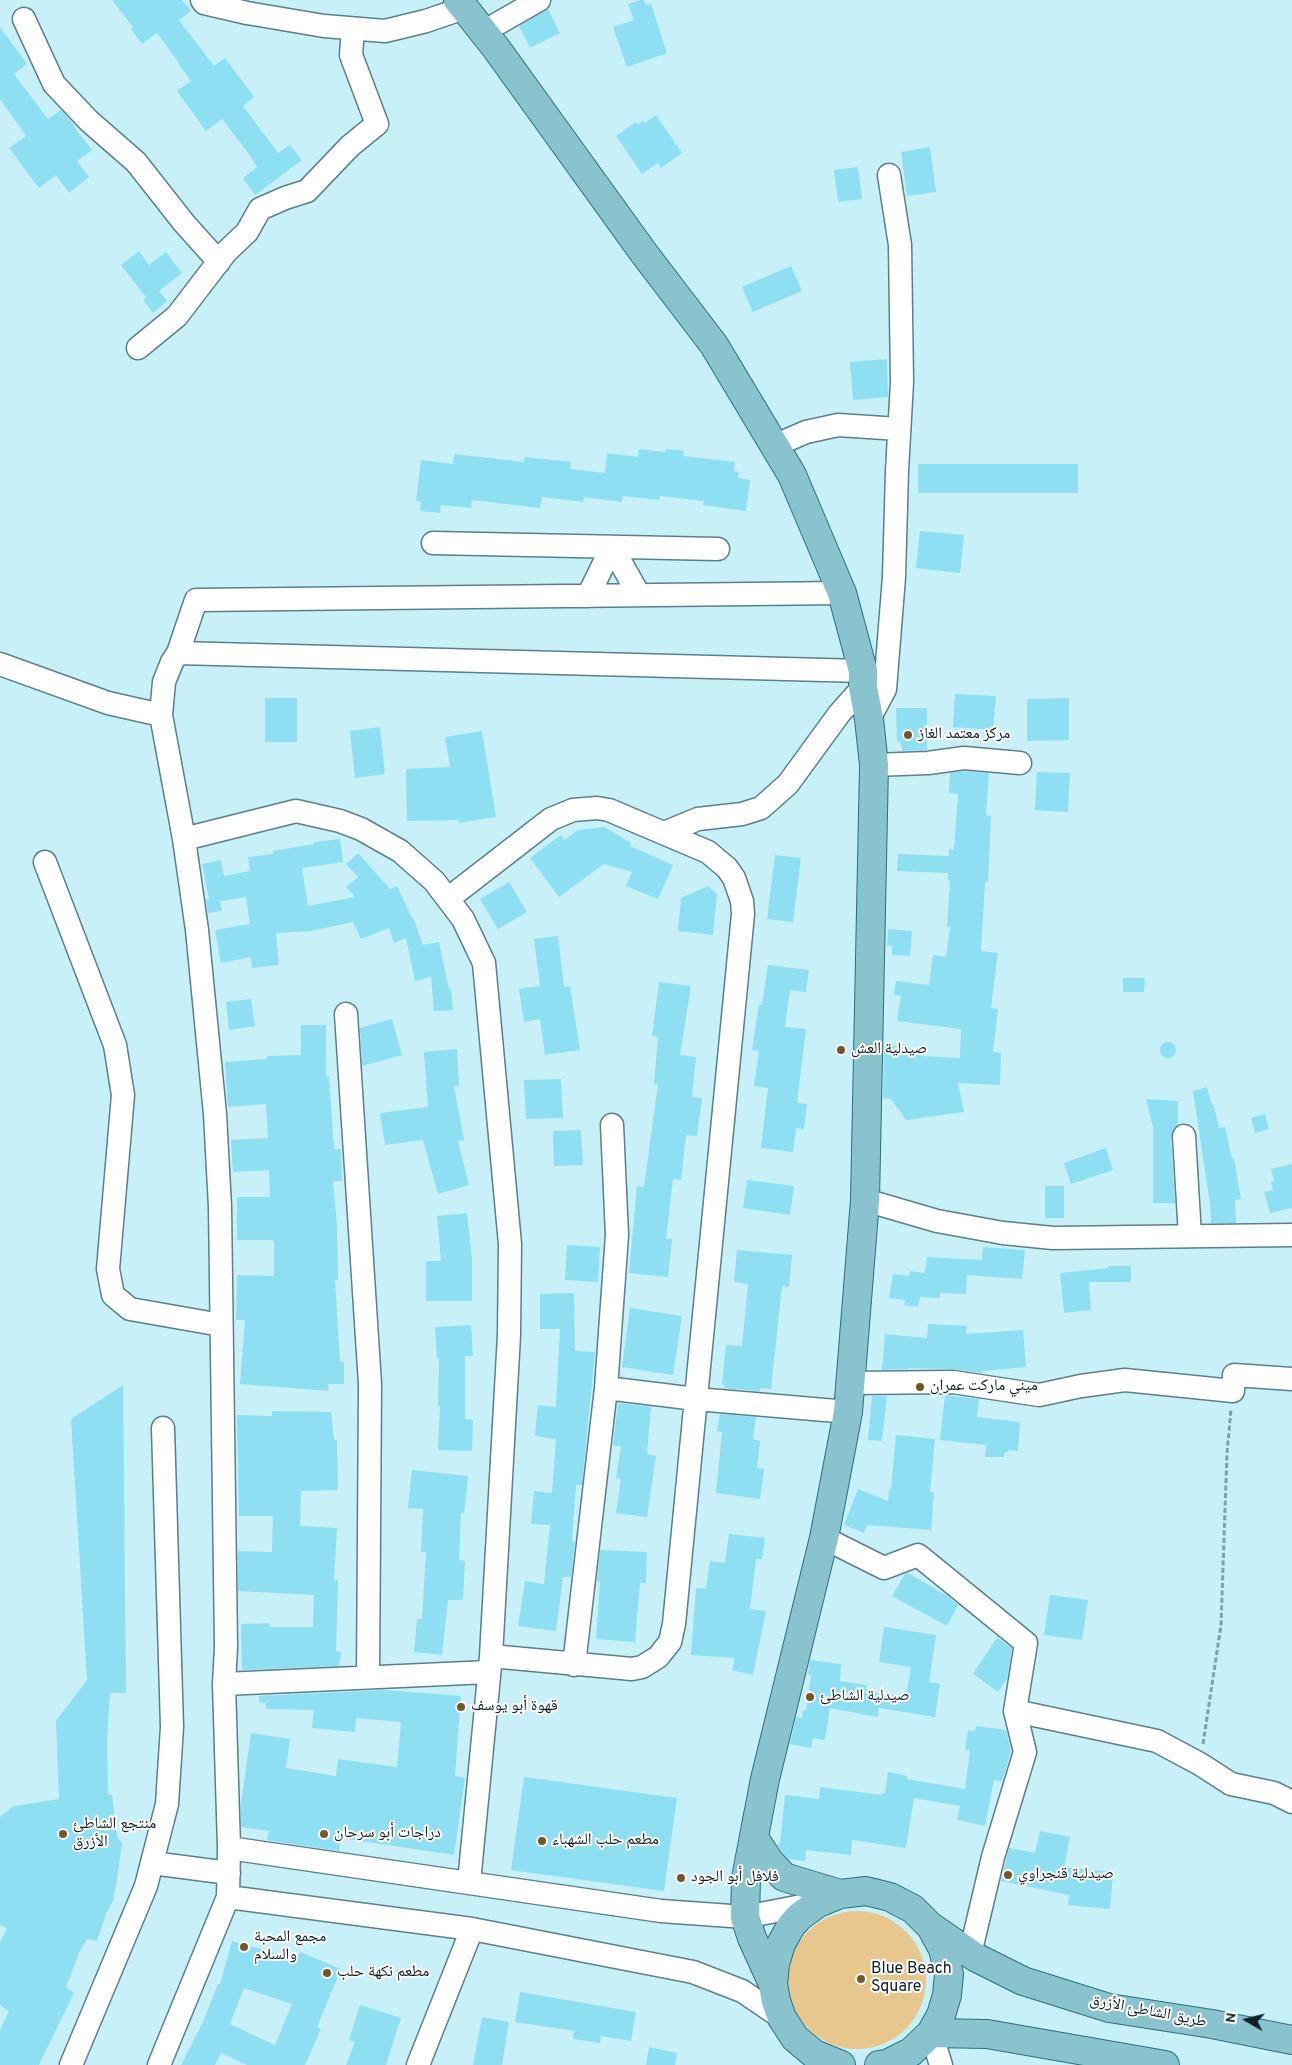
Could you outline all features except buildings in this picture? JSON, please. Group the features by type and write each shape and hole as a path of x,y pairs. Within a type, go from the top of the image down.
{"main road":[{"path":"461,4 643,252 714,345 792,475 842,593 863,679 874,765 865,1200 851,1383 848,1412 824,1538 765,1779 746,1878 745,1917 752,1938 773,1984 776,2001 791,2040 814,2054 841,2065"},
{"path":"754,1838 770,1862 784,1877 829,1898"},
{"path":"773,1984 780,1944 791,1926 799,1917 829,1898 866,1891 890,1896 913,1909 931,1927 943,1949 949,1974 947,1995 941,2015 931,2033 911,2052 887,2064 879,2065"},
{"name":"طريق الشاطئ الأزرق","path":"931,1927 970,1954 1023,1981 1109,2008 1212,2024 1292,2040"},
{"path":"931,2033 987,2034 1165,2065"}],"street":[{"path":"202,0 204,3 247,14 324,26 385,31 426,21 461,4"},
{"path":"483,32 539,0"},
{"path":"24,19 54,84 89,121 136,162 219,262"},
{"path":"138,348 178,316 219,262 247,232 260,208 307,192 350,146 377,124 351,55 353,29"},
{"path":"869,719 885,690 894,577 902,382 900,245 890,175"},
{"path":"774,446 806,432 838,425 899,429"},
{"path":"433,543 718,549"},
{"path":"612,547 639,596"},
{"path":"588,596 612,547"},
{"path":"159,2065 228,1897 230,1848 224,1684 226,1647 220,1207 215,1114 206,1004 184,839 161,714 164,682 170,666 178,653 196,600 842,593"},
{"path":"178,653 863,679"},
{"path":"0,664 108,703 161,714"},
{"path":"664,833 698,819 742,814 761,808 788,784 863,679"},
{"path":"874,765 928,763 964,758 1020,763"},
{"path":"224,1684 368,1677 490,1664 574,1665 632,1669 642,1667 658,1658 670,1642 674,1624 743,914 739,889 727,868 708,852 608,810 585,808 573,810 551,819 449,898"},
{"path":"184,839 296,812 318,815 347,824 381,839 418,866 449,898 463,918 484,963 510,1244 509,1335 490,1664 469,1882"},
{"path":"45,862 115,1045 122,1095 108,1269 113,1295 130,1309 221,1324"},
{"path":"346,1014 370,1384 368,1677"},
{"path":"574,1665 606,1388 617,1235 612,1125"},
{"path":"1184,1136 1190,1236"},
{"path":"865,1200 937,1221 1004,1233 1052,1238 1292,1235"},
{"path":"851,1383 953,1382 1039,1395 1081,1386 1126,1380 1233,1391 1234,1375 1292,1379"},
{"path":"606,1388 696,1399 848,1412"},
{"path":"71,2065 146,1886 167,1804 172,1728 163,1428"},
{"path":"824,1538 884,1568 918,1555 1026,1643 1015,1711 1025,1752 993,1857 970,1954"},
{"path":"1015,1711 1157,1742 1200,1764 1231,1784 1274,1793 1292,1802"},
{"path":"230,1848 661,1912 745,1917 829,1898"},
{"path":"152,1863 228,1873"},
{"path":"228,1897 472,1929 693,1972 742,1991 791,2040"},
{"path":"418,2065 472,1929"},
{"path":"931,2033 941,2065"}],"path":[{"path":"1200,1764 1221,1625 1227,1453 1233,1391"}],"shaded area":[{"name":"Blue Beach Square","path":"857,1911 883,1916 895,1922 906,1931 915,1942 921,1954 926,1980 921,2006 915,2018 906,2029 895,2038 883,2044 857,2049 831,2044 819,2038 808,2029 799,2018 793,2006 788,1980 793,1954 799,1942 808,1931 819,1922 831,1916"}],"place":[{"name":"مركز معتمد الغاز","path":"908,735"},
{"name":"صيدلية العش","path":"841,1050"},
{"name":"ميني ماركت عمران","path":"920,1387"},
{"name":"صيدلية الشاطئ","path":"810,1697"},
{"name":"قهوة أبو يوسف","path":"461,1707"},
{"name":"منتجع الشاطئ الأزرق","path":"63,1834"},
{"name":"دراجات أبو سرحان","path":"324,1834"},
{"name":"مطعم حلب الشهباء","path":"542,1841"},
{"name":"صيدلية قنجراوي","path":"1008,1875"},
{"name":"فلافل أبو الجود","path":"681,1878"},
{"name":"مجمع المحبة والسلام","path":"244,1947"},
{"name":"مطعم نكهة حلب","path":"327,1973"},
{"name":"Blue Beach Square","path":"861,1979"}]}
